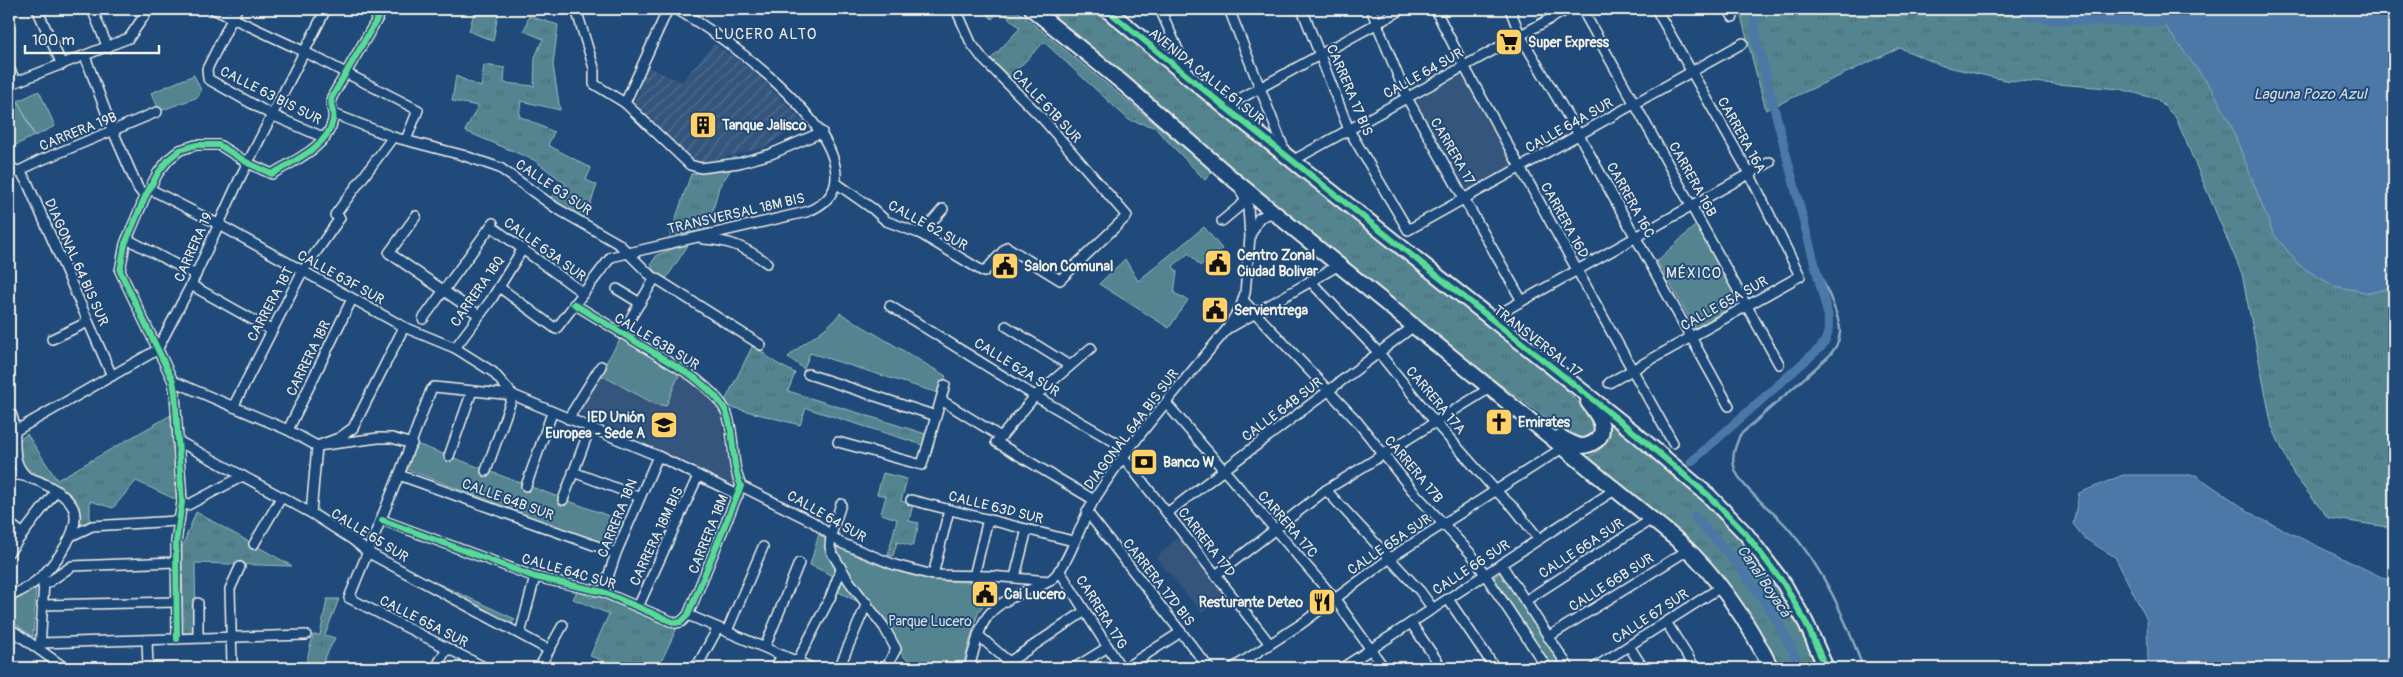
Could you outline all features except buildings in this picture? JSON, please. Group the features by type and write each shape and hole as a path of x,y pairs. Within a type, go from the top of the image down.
{"highway":[{"path":"1032,9 1124,84 1234,180 1544,430 1688,550 1721,587 1748,626 1771,668"},
{"name":"AVENIDA CALLE 61 SUR","path":"1106,9 1290,159"},
{"name":"TRANSVERSAL 17","path":"1290,159 1686,476 1725,512 1759,550 1796,603 1826,668"},
{"path":"1544,430 1582,446 1596,441 1602,433 1599,418 1570,382"}],"street":[{"path":"37,9 62,65"},
{"path":"92,9 108,48"},
{"path":"9,68 16,82 108,48 129,38 149,9"},
{"path":"213,9 305,52 418,110 406,140"},
{"path":"232,18 237,9"},
{"name":"CARRERA 19","path":"157,350 196,275 218,224 326,9"},
{"path":"177,639 177,521 182,502 173,380 120,271 127,239 147,193 162,165 180,150 203,144 219,145 248,163 272,174 310,151 325,138 333,121 334,114 330,103 382,9"},
{"path":"576,9 594,68 594,84 625,103 693,166 701,168 739,163 771,154 822,132"},
{"path":"625,103 668,9"},
{"path":"676,9 702,25 760,69 808,115 822,132 833,156 836,183"},
{"name":"CALLE 61B SUR","path":"956,9 971,44 983,59 1043,119 1127,216 1060,280 1007,247"},
{"path":"1160,9 1191,80"},
{"path":"1229,9 1290,159"},
{"name":"CARRERA 17 BIS","path":"1302,9 1349,130 1408,230"},
{"name":"CARRERA 17","path":"1371,9 1407,98 1522,301"},
{"path":"1225,107 1403,9"},
{"name":"CARRERA 16D","path":"1435,9 1464,66 1673,443"},
{"name":"CARRERA 16C","path":"1510,9 1520,35 1579,135 1729,406"},
{"name":"CALLE 64 SUR","path":"1290,159 1349,130 1568,9"},
{"name":"CARRERA 16B","path":"1582,9 1749,306 1779,364"},
{"name":"CARRERA 16A","path":"1656,9 1749,173 1800,276"},
{"name":"CALLE 63 BIS SUR","path":"232,18 207,69 207,75 211,81 272,115 325,138"},
{"name":"CALLE 64A SUR","path":"1408,230 1743,44"},
{"path":"84,56 113,132 138,188 147,193"},
{"name":"CARRERA 19B","path":"9,176 158,112"},
{"name":"CALLE 63 SUR","path":"334,114 393,137 462,155 500,168 518,179 556,208 619,244 655,278 761,345"},
{"name":"CARRERA 18T","path":"233,407 302,272 337,217 393,137"},
{"path":"1490,319 1770,162"},
{"name":"DIAGONAL 64 BIS SUR","path":"9,166 18,171 28,184 112,376"},
{"path":"1234,180 1246,200 1249,216 1250,237 1243,300"},
{"name":"CALLE 62 SUR","path":"836,183 886,221 921,234 984,272 1007,247"},
{"name":"TRANSVERSAL 18M BIS","path":"499,287 556,329 606,261 611,258 629,252 813,210 828,199 836,183"},
{"name":"CALLE 63F SUR","path":"147,193 218,224 404,327 454,348 493,372 513,396"},
{"path":"1222,221 1246,200"},
{"path":"921,234 943,209"},
{"path":"1250,237 1259,218 1273,212"},
{"path":"416,216 389,253 479,315"},
{"name":"CALLE 63A SUR","path":"443,292 492,225 522,250 583,293"},
{"path":"127,239 196,275"},
{"path":"685,240 729,242 753,252 767,263"},
{"name":"CARRERA 18Q","path":"454,348 499,287 522,250"},
{"path":"1227,329 1339,265"},
{"name":"CALLE 65A SUR","path":"1609,383 1800,276"},
{"path":"621,334 655,278"},
{"name":"CARRERA 17A","path":"1310,281 1379,353 1435,422 1496,491 1514,508 1539,539"},
{"path":"191,285 271,330"},
{"path":"617,289 640,303"},
{"path":"423,319 443,292"},
{"name":"CARRERA 18R","path":"288,430 352,299"},
{"name":"CARRERA 17B","path":"1243,300 1356,420 1442,525 1472,555 1547,668"},
{"name":"DIAGONAL 64A BIS SUR","path":"1050,580 1059,570 1094,500 1123,457 1227,329 1243,300"},
{"name":"CALLE 63B SUR","path":"574,304 692,376 721,405"},
{"name":"CALLE 62A SUR","path":"890,306 1035,396 1129,450"},
{"path":"52,339 88,322"},
{"path":"1006,326 1070,366"},
{"name":"CALLE 64B SUR","path":"1167,513 1414,326"},
{"path":"317,446 340,438 353,428 404,327"},
{"path":"998,440 1035,396 1091,348"},
{"path":"15,431 157,350"},
{"path":"568,419 601,366"},
{"path":"808,374 936,416"},
{"path":"173,380 288,430 317,446 378,438 392,438 412,444 369,553"},
{"path":"838,442 922,465 946,385"},
{"name":"CALLE 64 SUR","path":"412,444 433,388 513,396 658,456 698,476 740,490 813,522 841,543 882,561 933,575 1015,577 1050,580"},
{"path":"1216,575 1326,490 1490,388"},
{"path":"449,456 472,391"},
{"path":"486,471 513,396"},
{"path":"941,400 998,440 1094,500"},
{"name":"CARRERA 17C","path":"1166,403 1334,599 1384,668"},
{"name":"CARRERA 18M","path":"688,615 740,490 736,476 728,415 721,405"},
{"path":"9,410 14,421 15,458 20,470 26,476"},
{"path":"526,486 552,413"},
{"path":"563,500 590,428"},
{"name":"CALLE 65 SUR","path":"178,441 311,513 353,540 369,553 549,650"},
{"path":"311,513 317,446"},
{"name":"CALLE 65A SUR","path":"1233,668 1270,644 1390,558 1564,447"},
{"name":"CARRERA 18N","path":"603,592 616,553 658,456"},
{"name":"CARRERA 17D","path":"1123,457 1270,644"},
{"path":"573,472 640,496"},
{"path":"9,473 26,476 56,491 70,502 76,513 73,535 44,574 34,583 9,596"},
{"path":"182,502 188,505 243,476"},
{"name":"CARRERA 18M BIS","path":"638,607 698,476"},
{"name":"CALLE 64B SUR","path":"397,479 616,553"},
{"name":"CALLE 66 SUR","path":"1342,668 1616,489"},
{"path":"1326,490 1420,591 1433,609"},
{"path":"9,552 56,491"},
{"path":"254,544 281,498"},
{"name":"CALLE 63D SUR","path":"911,500 1073,541"},
{"path":"842,504 831,535 830,547 841,569 867,603 896,649 886,668"},
{"path":"933,575 950,510"},
{"name":"CARRERA 17D BIS","path":"1087,512 1209,668"},
{"path":"974,576 988,519"},
{"name":"CALLE 66A SUR","path":"1525,600 1652,519"},
{"name":"CALLE 64C SUR","path":"382,520 535,577 603,592 676,623 688,615"},
{"path":"73,535 92,526 177,521"},
{"path":"9,523 23,534"},
{"path":"1015,577 1028,529"},
{"path":"696,668 723,629 763,547"},
{"name":"CALLE 66B SUR","path":"1548,637 1688,550"},
{"name":"CALLE 65A SUR","path":"369,553 349,598 486,668"},
{"path":"43,586 72,566 176,562"},
{"path":"765,647 799,563"},
{"path":"1501,564 1569,668"},
{"path":"232,664 230,589 240,567"},
{"path":"797,662 830,598 841,569"},
{"name":"CARRERA 17G","path":"1059,570 1123,668"},
{"path":"40,647 44,574"},
{"path":"520,634 535,577"},
{"path":"969,668 985,618 998,604 1050,580"},
{"name":"CALLE 67 SUR","path":"1594,668 1721,587"},
{"path":"1448,599 1495,668"},
{"path":"42,605 176,602"},
{"path":"198,603 198,637"},
{"path":"839,668 867,603"},
{"path":"978,635 1009,662 1085,611"},
{"path":"688,615 812,668"},
{"path":"1411,622 1442,668"},
{"path":"1666,622 1695,668"},
{"path":"539,668 563,624"},
{"path":"9,628 40,647 65,668"},
{"path":"1123,668 1181,632"},
{"path":"40,647 198,637 231,638 306,635"},
{"path":"147,640 148,668"},
{"path":"1629,646 1643,668"},
{"path":"1074,668 1108,647"},
{"path":"436,668 447,648"},
{"path":"775,668 782,656"}],"shaded area":[{"path":"714,43 757,74 804,122 763,148 696,164 687,161 633,103 648,67 682,82"},
{"path":"1462,74 1514,165 1468,191 1416,101"},
{"name":"IED Unión Europea - Sede A","path":"680,372 705,392 720,411 728,463 734,483 731,485 577,410 599,374 655,404 666,406"},
{"path":"1178,537 1225,596 1202,613 1156,558"}],"green space":[{"path":"475,9 499,9 493,41 469,31"},
{"path":"983,9 1015,9 1213,171 1205,180 1154,127 1129,120 1044,42 1010,77 991,59 1020,28 1000,10 992,19"},
{"path":"1043,9 1094,9 1546,370 1588,412 1595,424 1593,434 1579,440 1565,432 1452,349 1270,201"},
{"path":"1739,9 2394,9 2394,528 2328,518 2294,475 2272,427 2242,274 2176,118 2157,99 2120,89 2005,80 1943,66 1900,48 1766,110"},
{"path":"529,16 558,25 553,65 560,110 521,101 519,116 554,132 548,145 591,168 586,180 597,185 584,222 551,197 566,184 534,160 465,131 478,106 452,101 456,76 481,87 484,65 505,68 504,83 534,86 535,57 543,39 524,31"},
{"path":"194,75 201,90 198,97 160,111 151,93"},
{"path":"39,91 55,126 35,136 18,101"},
{"path":"18,101 34,136 14,146 9,135 9,106"},
{"path":"734,165 719,187 708,230 670,235 691,174"},
{"path":"1698,223 1742,301 1695,328 1657,261"},
{"path":"1204,227 1222,249 1200,266 1189,253 1173,266 1177,272 1174,293 1188,300 1169,328 1099,284 1125,259 1138,281"},
{"path":"690,242 666,279 656,275 651,264 657,255"},
{"path":"840,313 946,376 938,393 810,353 804,369 788,357 828,326"},
{"path":"621,338 680,372 666,406 655,404 599,374"},
{"path":"753,345 776,363 795,373 788,391 926,434 923,445 806,408 800,425 723,405"},
{"path":"171,415 179,501 136,481 113,508 90,501 90,521 81,527 78,504 74,497 27,468 20,457 19,440 27,434 57,480"},
{"path":"1610,420 1696,494 1736,533 1754,554 1786,599 1820,668 1778,668 1681,535 1587,457 1598,451 1606,443"},
{"path":"414,443 625,522 615,549 406,469"},
{"path":"883,473 907,479 901,501 913,504 909,521 919,523 913,546 897,542 893,556 888,555 897,519 881,514 886,496 877,494"},
{"path":"196,512 292,566 195,563 196,633 183,633 182,547"},
{"name":"Parque Lucero","path":"819,534 864,559 896,571 928,579 951,582 992,581 999,598 984,604 978,613 962,668 917,667 903,656 867,606 832,589 837,578 810,565"},
{"path":"1502,572 1564,668 1552,668 1494,577"},
{"path":"437,583 515,619 511,625 435,586"},
{"path":"36,588 33,637 9,619 9,603"},
{"path":"577,591 591,597 605,596 677,628 658,668 645,668 637,665 636,668 622,668 590,656 609,614 573,599"},
{"path":"327,599 339,599 325,635 335,638 320,668 305,668 313,635 320,635"}],"water":[{"name":"Laguna Pozo Azul","path":"2157,9 2394,9 2394,287 2370,293 2334,286 2300,266 2273,233 2229,120 2212,89 2159,18"},
{"path":"2123,475 2196,475 2257,517 2394,583 2394,668 2162,668 2148,662 2147,620 2115,557 2084,538 2073,524 2079,493"}],"waterway":[{"path":"1691,462 1821,347 1826,340 1828,332 1828,315 1756,38 1754,9"},
{"path":"2020,9 2055,17 2180,18"},
{"path":"1811,254 1837,315 1840,332 1838,343 1828,357 1740,435 1733,462 1741,480 1788,528 1823,577 1849,630 1863,668"},
{"name":"Canal Boyacá","path":"1695,517 1726,551 1755,588 1780,627 1800,668"}],"cycle path":[{"path":"177,639 176,542 182,502 175,393 173,381 120,271 125,244 145,197 158,173 169,159 180,150 196,145 219,145 248,163 272,174 317,146 330,130 333,120 332,97 383,9"},
{"path":"1106,9 1225,107 1635,433 1708,495 1746,534 1784,584 1806,623 1826,668"},
{"path":"382,520 535,577 603,592 675,623 681,622 688,615 741,486 736,469 732,434 726,411 708,389 692,376 574,304"}],"place":[{"name":"Super Express","path":"1509,42"},
{"name":"Tanque Jalisco","path":"703,125"},
{"name":"Centro Zonal Ciudad Bolivar","path":"1218,263"},
{"name":"Salon Comunal","path":"1005,266"},
{"name":"Servientrega","path":"1215,310"},
{"name":"Emirates","path":"1499,422"},
{"name":"IED Unión Europea - Sede A","path":"664,425"},
{"name":"Banco W","path":"1144,462"},
{"name":"Cai Lucero","path":"985,594"},
{"name":"Resturante Deteo","path":"1322,602"}],"district":[{"name":"LUCERO ALTO","path":"766,34"},
{"name":"MÉXICO","path":"1694,273"}]}
